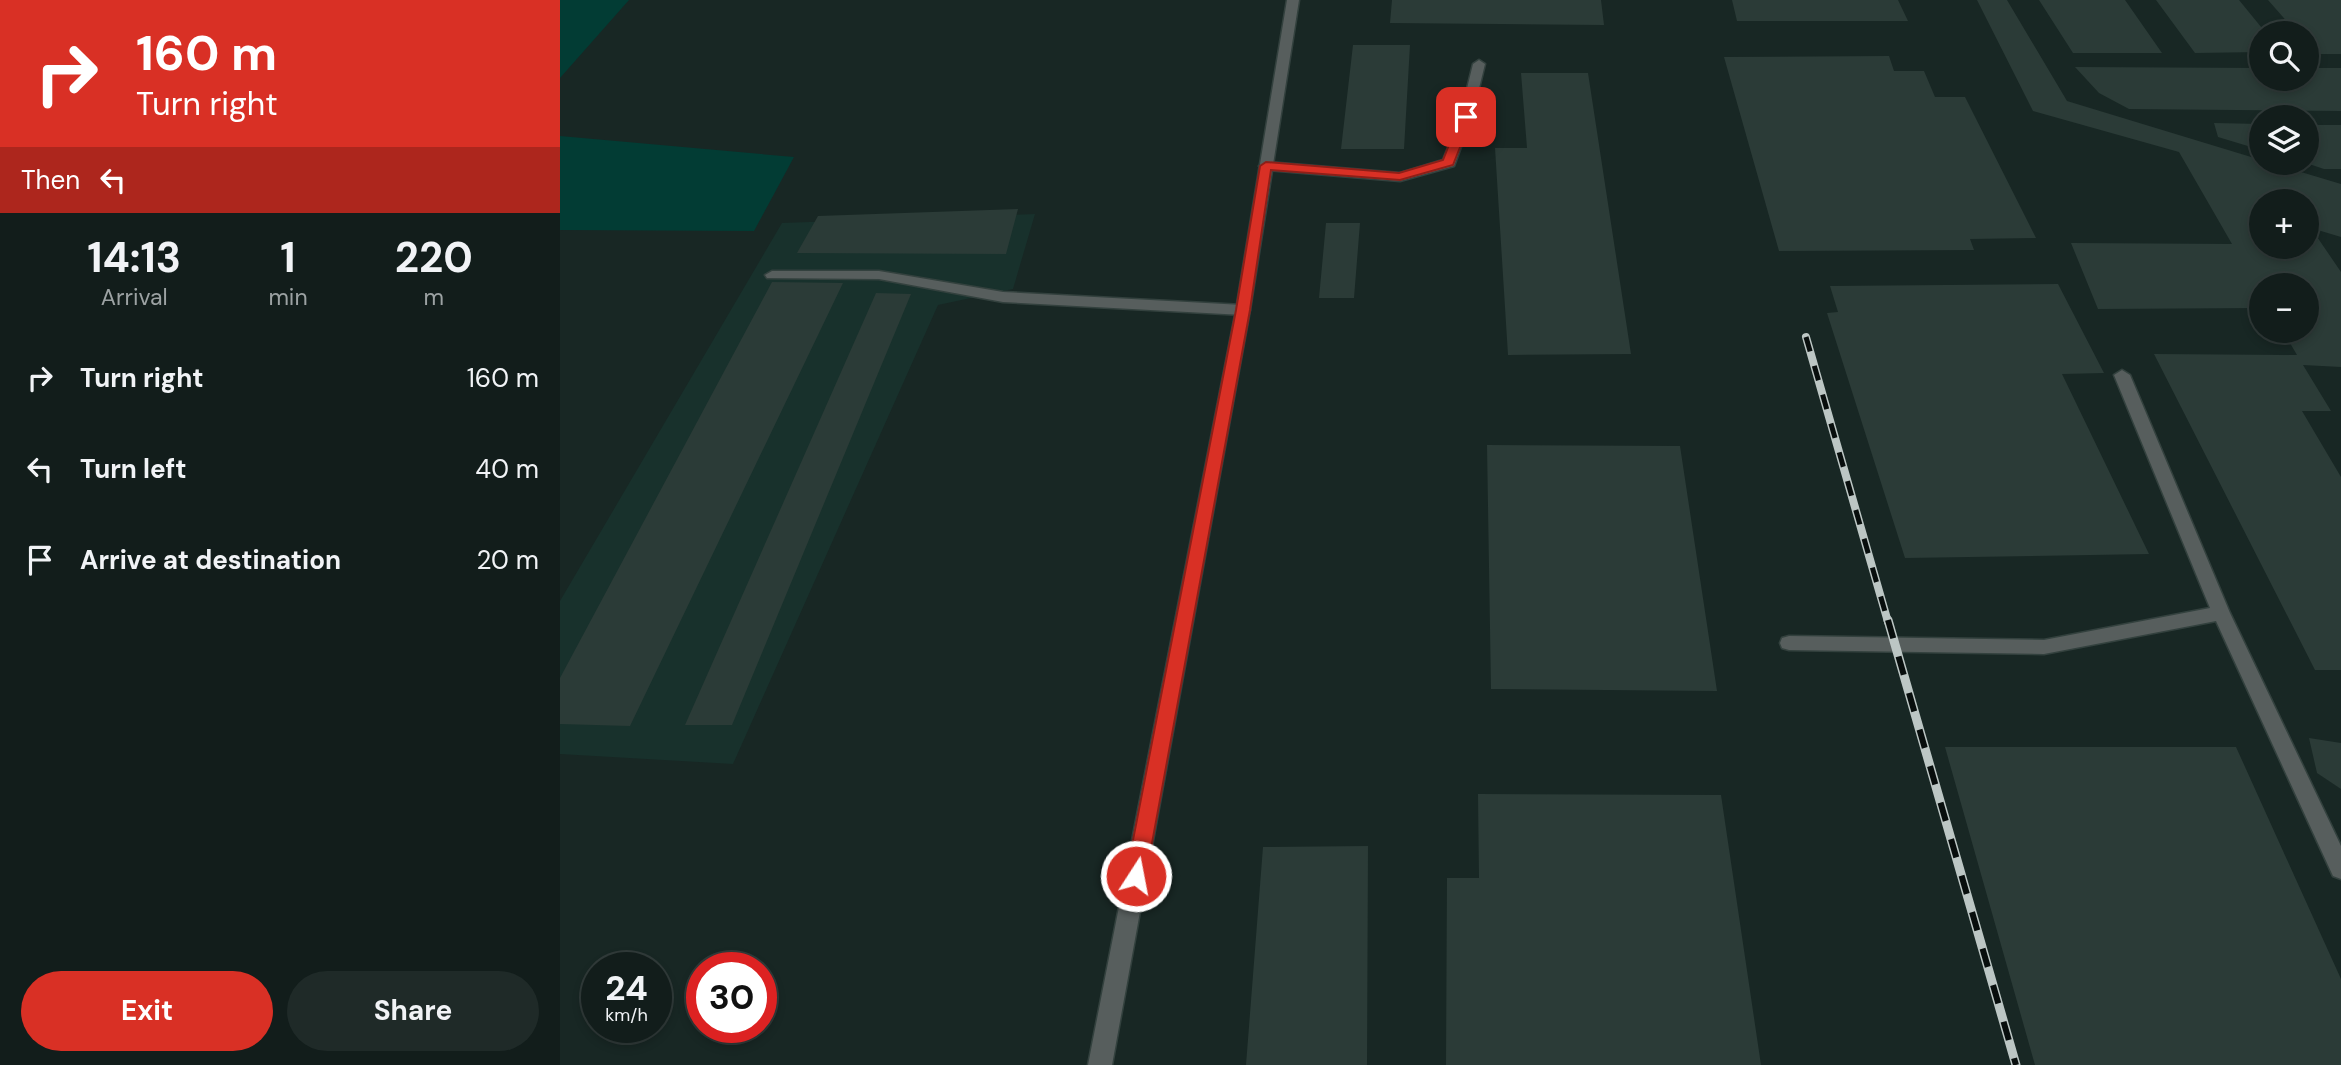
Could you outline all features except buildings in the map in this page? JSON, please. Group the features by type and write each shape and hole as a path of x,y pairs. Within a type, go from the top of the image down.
{"street":[{"path":"1100,1065 1243,310 1293,0"},
{"path":"1266,166 1400,177 1448,163 1466,117 1479,65"},
{"path":"772,275 879,275 1003,298 1243,310"},
{"path":"2122,375 2221,613 2341,869"},
{"path":"1789,643 2044,647 2221,613"}],"shaded area":[{"path":"1035,214 1013,289 938,305 733,764 560,754 560,601 782,223"}],"green space":[{"path":"560,0 629,0 560,78"},
{"path":"560,136 794,157 754,231 560,230"}],"railway":[{"path":"1806,337 1888,622"},
{"path":"1888,620 2016,1065"}],"route":[{"path":"1136,876 1243,310 1266,166 1400,177 1448,163 1466,117"}]}
